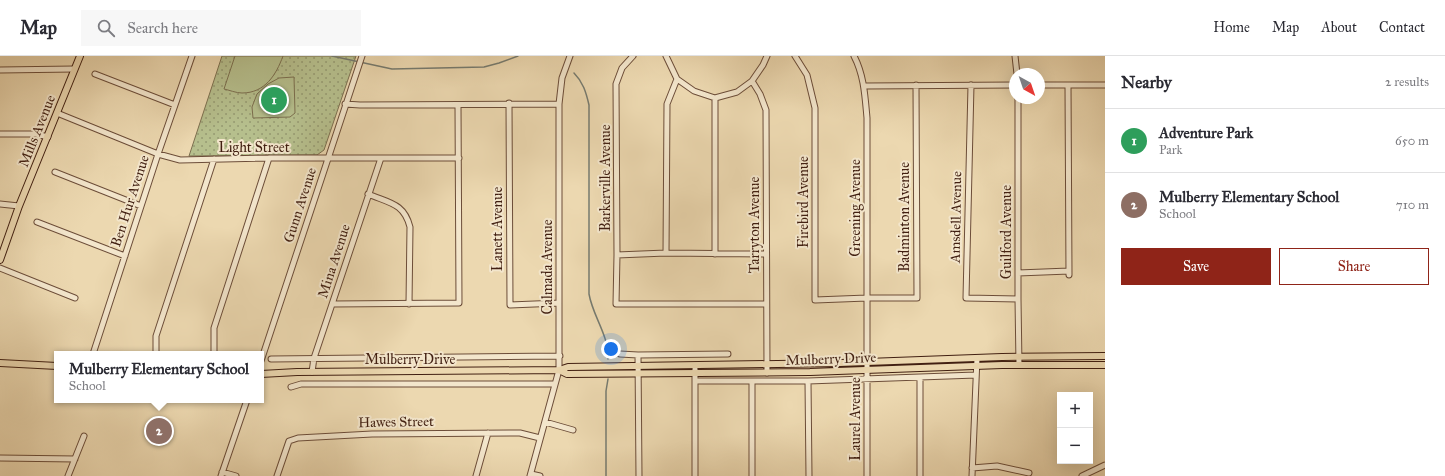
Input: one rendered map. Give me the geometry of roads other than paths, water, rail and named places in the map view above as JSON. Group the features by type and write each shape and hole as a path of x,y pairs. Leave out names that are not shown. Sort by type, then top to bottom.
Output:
{"main road":[{"name":"Mills Avenue","path":"0,260 19,206 80,56"},
{"name":"Mulberry Drive","path":"264,374 312,372 559,370 568,367 695,366 1105,356"},
{"path":"0,363 54,366"},
{"name":"Mulberry Drive","path":"559,370 567,374 695,374 1019,365 1105,365"}],"street":[{"name":"Ben Hur Avenue","path":"94,351 158,154 192,56"},
{"name":"Calmada Avenue","path":"531,475 559,370 559,104 562,78 570,56"},
{"name":"Barkerville Avenue","path":"633,56 622,68 616,84 616,304 766,304"},
{"path":"666,56 677,79 694,91 715,98 736,92 752,81 763,65 766,56"},
{"name":"Firebird Avenue","path":"795,56 806,76 815,108 815,300 867,298"},
{"name":"Greening Avenue","path":"854,56 858,63 864,86 867,118 867,362"},
{"path":"1015,56 1016,68"},
{"name":"Gunn Avenue","path":"264,352 361,57"},
{"path":"0,70 74,69"},
{"path":"94,74 175,105"},
{"path":"666,253 667,104 677,79"},
{"name":"Tarryton Avenue","path":"752,81 760,94 766,110 767,373"},
{"name":"Amsdell Avenue","path":"971,85 966,298 1018,299"},
{"path":"864,86 1009,85"},
{"path":"1045,85 1105,85"},
{"path":"1018,273 1069,273 1068,85"},
{"name":"Badminton Avenue","path":"867,298 917,298 916,86"},
{"path":"715,98 715,254"},
{"name":"Lanett Avenue","path":"509,103 510,305 559,303"},
{"path":"346,104 559,104"},
{"name":"Guilford Avenue","path":"1018,104 1019,365"},
{"path":"333,304 459,303 458,105"},
{"name":"Light Street","path":"57,113 158,154 180,160 269,158 459,158"},
{"path":"0,134 36,134 48,137"},
{"path":"214,351 214,328 269,158"},
{"name":"Mina Avenue","path":"312,372 314,358 381,158"},
{"path":"156,351 156,336 214,159"},
{"path":"55,172 141,206"},
{"path":"368,194 399,207 407,216 410,227 408,304"},
{"path":"0,204 19,206"},
{"path":"37,222 125,256"},
{"path":"617,255 666,253 766,254"},
{"path":"0,268 75,298"},
{"path":"620,354 728,354"},
{"path":"638,355 639,476"},
{"name":"Mulberry Drive","path":"271,359 560,356"},
{"path":"972,476 977,358"},
{"name":"Laurel Avenue","path":"866,476 867,362"},
{"path":"695,366 695,476"},
{"path":"695,381 808,381 976,375"},
{"path":"920,377 920,476"},
{"path":"752,381 752,476"},
{"path":"808,381 809,476"},
{"path":"290,387 301,384 555,384"},
{"path":"236,476 222,474 246,403"},
{"path":"545,422 573,430"},
{"path":"476,476 488,433"},
{"name":"Hawes Street","path":"276,476 289,442 298,438 372,434 520,433 540,438"},
{"path":"68,476 84,436"},
{"path":"0,458 75,459"},
{"path":"1082,476 1105,465"},
{"path":"972,468 997,466 1029,473"},
{"path":"531,475 540,476"}],"waterway":[{"path":"332,56 392,69 484,67 518,56"},
{"path":"574,73 584,88 589,105 589,294 606,342 608,359"},
{"path":"606,476 606,391 608,379"}],"place":[{"name":"Adventure Park","path":"274,100"},
{"name":"Mulberry Elementary School","path":"159,431"}]}
